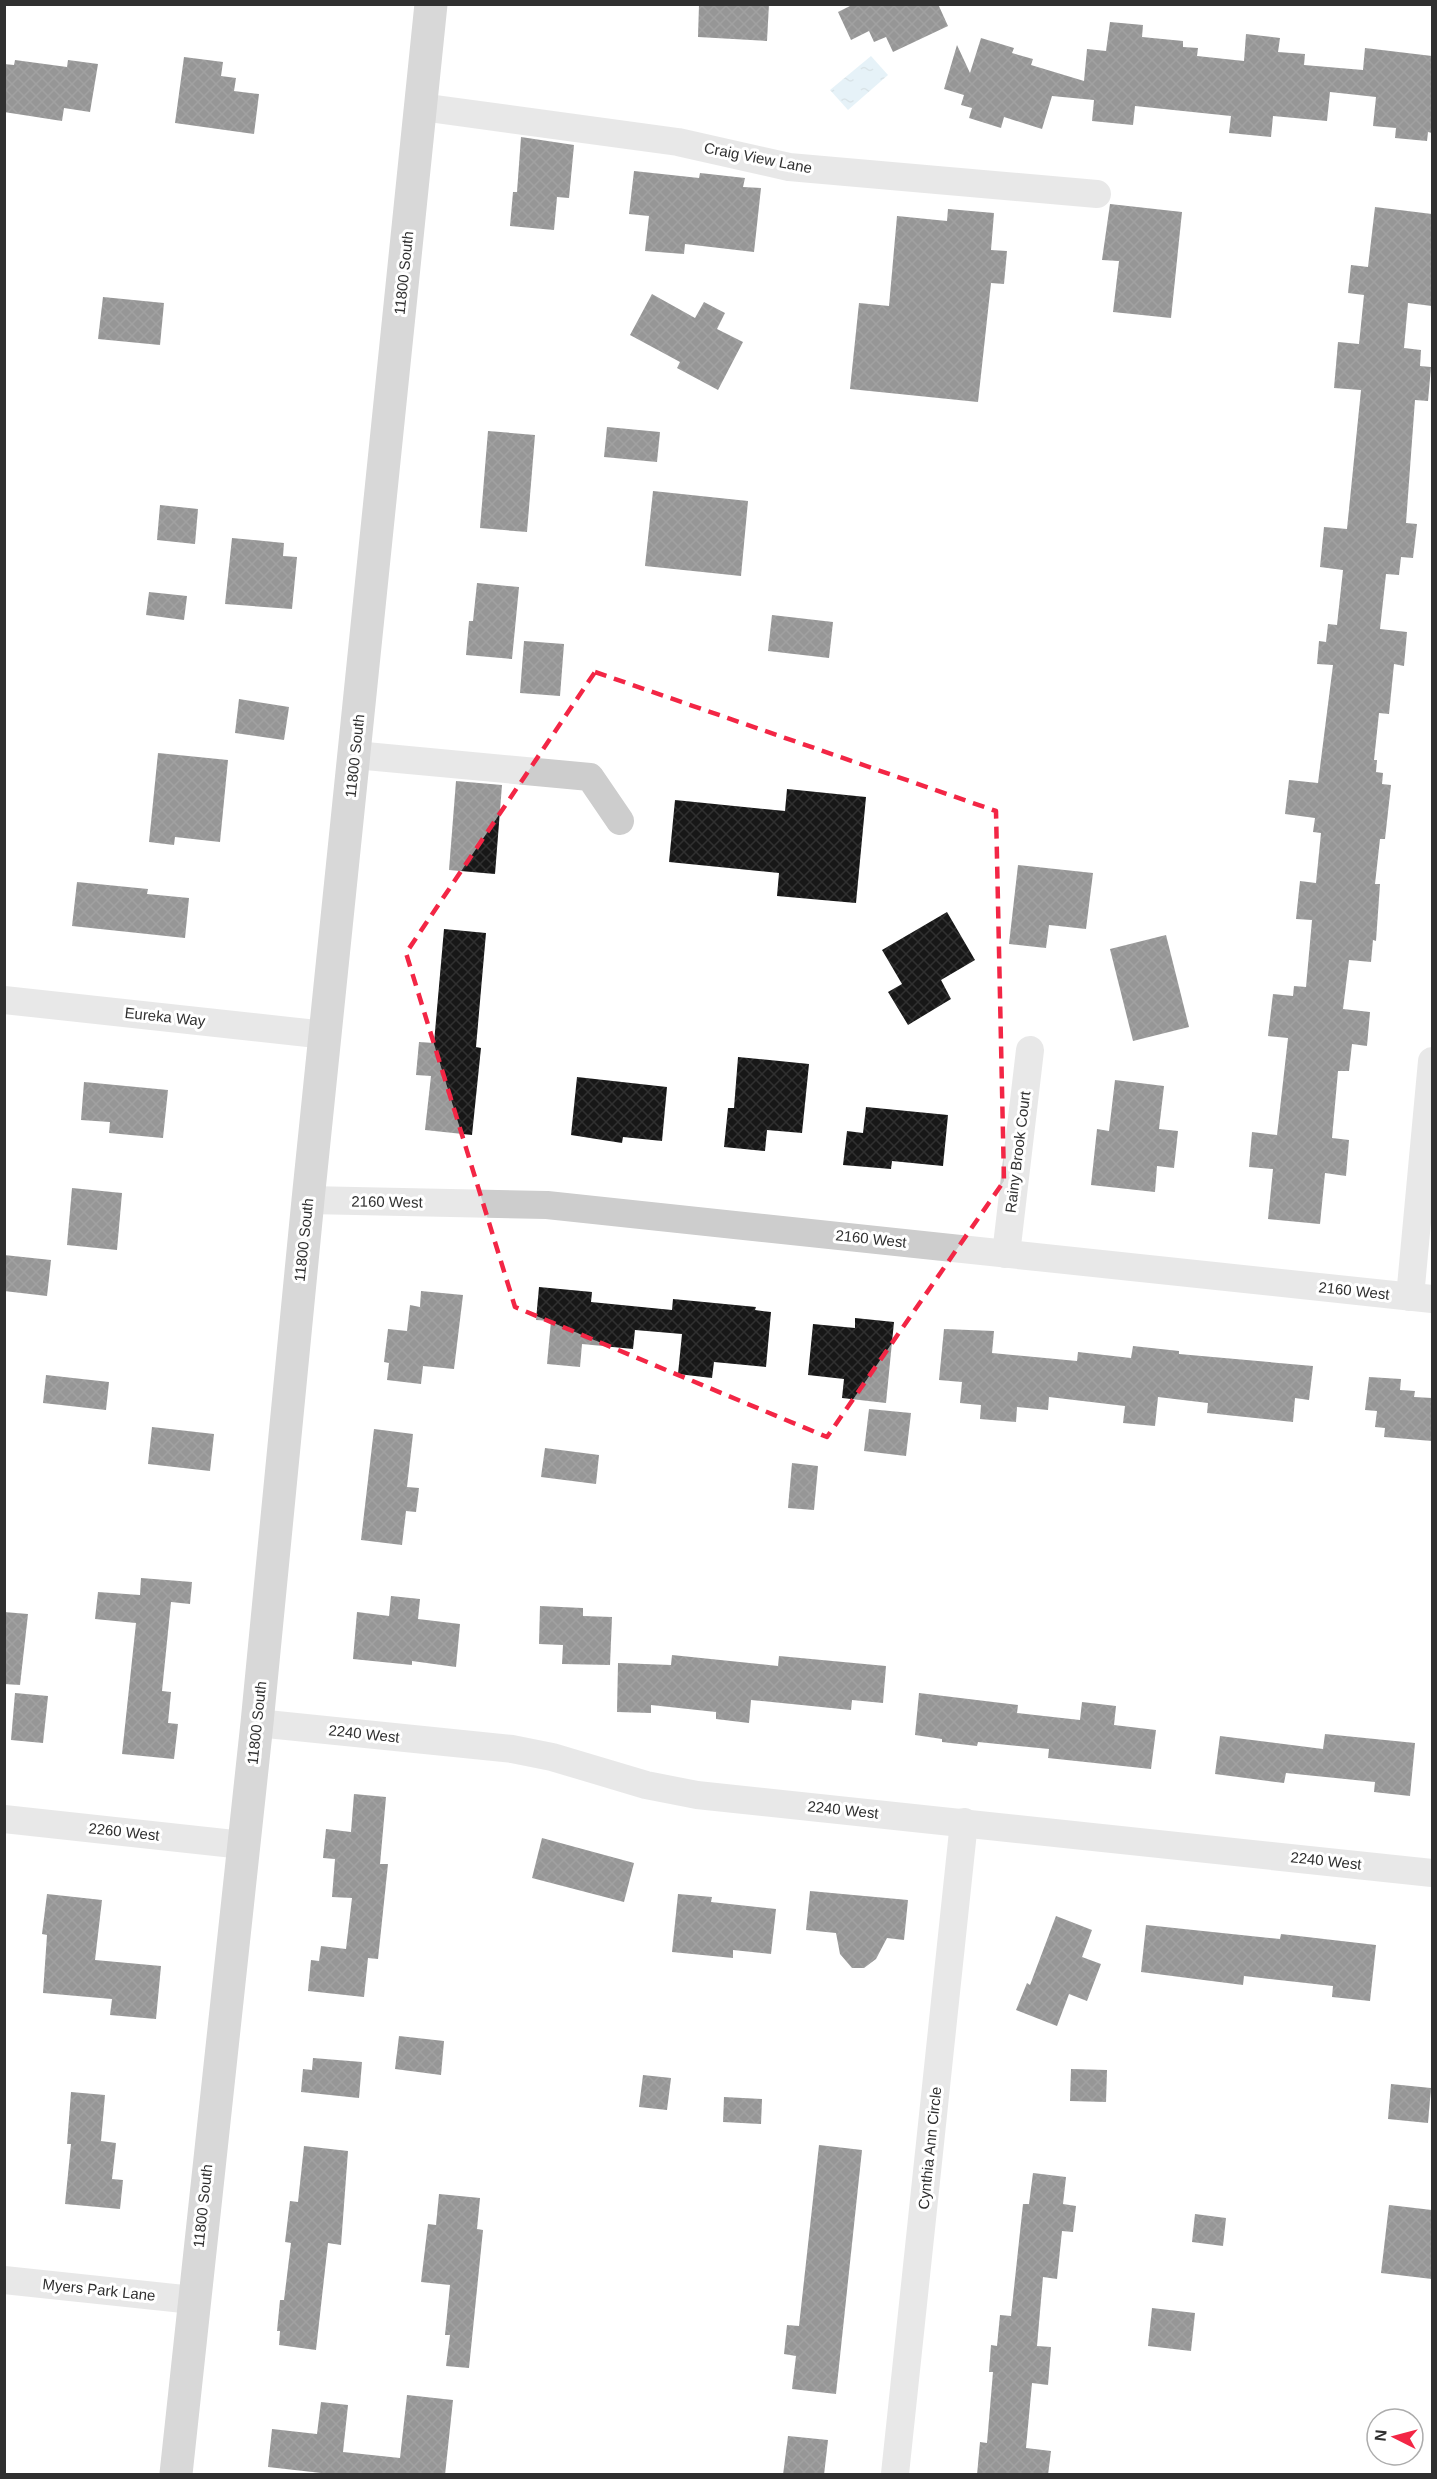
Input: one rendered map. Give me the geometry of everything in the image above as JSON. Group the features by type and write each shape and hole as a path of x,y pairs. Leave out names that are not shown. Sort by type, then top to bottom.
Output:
{"main road":[{"name":"11800 South","path":"176,2475 193,2300 258,1723 308,1200 431,4"}],"street":[{"name":"Craig View Lane","path":"421,107 678,142 789,167 1097,194"},
{"path":"355,755 590,777 620,821"},
{"name":"Eureka Way","path":"4,1000 326,1035"},
{"name":"Rainy Brook Court","path":"1006,1254 1030,1050"},
{"path":"1421,1298 1432,1061"},
{"name":"2160 West","path":"308,1200 547,1206 1421,1298"},
{"name":"2240 West","path":"258,1723 512,1749 552,1757 646,1785 697,1795 1432,1873"},
{"name":"2260 West","path":"4,1819 243,1845"},
{"name":"Cynthia Ann Circle","path":"895,2475 964,1822"},
{"name":"Myers Park Lane","path":"4,2280 193,2300"}],"highlighted area":[{"path":"595,672 996,811 1004,1181 827,1437 515,1307 406,953"}],"water":[{"path":"871,56 888,75 848,110 830,90"}],"building":[{"path":"699,4 769,4 767,41 698,37"},
{"path":"854,4 938,4 948,26 893,52 886,37 874,42 869,31 851,40 838,12"},
{"path":"1110,22 1143,25 1142,37 1183,41 1183,47 1198,48 1197,56 1244,61 1246,34 1280,38 1278,52 1305,54 1304,65 1363,70 1365,48 1432,56 1432,133 1428,132 1427,141 1395,138 1396,128 1373,126 1376,97 1330,92 1327,121 1273,116 1271,137 1229,133 1231,116 1135,106 1133,125 1092,121 1094,100 1052,96 1042,129 1004,117 1001,128 969,118 972,108 961,105 964,95 944,89 957,45 970,73 981,38 1014,48 1012,53 1033,59 1031,65 1084,81 1087,49 1106,51"},
{"path":"184,57 223,62 221,76 236,78 234,91 259,94 254,134 175,123"},
{"path":"15,60 67,67 68,60 98,64 90,112 64,108 62,121 4,112 4,64 14,65"},
{"path":"521,137 574,145 569,198 557,197 554,230 510,226 513,192 517,192"},
{"path":"634,171 699,178 700,173 745,178 743,187 761,188 754,252 685,244 684,254 645,251 649,216 629,214"},
{"path":"1110,204 1182,212 1171,318 1113,312 1119,261 1102,260"},
{"path":"1375,207 1432,214 1432,306 1408,303 1404,348 1421,350 1420,366 1431,367 1428,401 1415,400 1406,523 1417,524 1413,558 1401,557 1399,575 1386,574 1380,629 1407,632 1404,666 1394,664 1389,714 1379,713 1374,760 1377,760 1376,772 1383,773 1382,784 1391,785 1385,839 1380,839 1375,884 1380,884 1376,941 1373,940 1371,962 1349,960 1343,1009 1370,1012 1367,1046 1352,1044 1349,1071 1338,1071 1332,1138 1349,1140 1346,1176 1325,1173 1320,1224 1268,1219 1273,1169 1249,1167 1252,1132 1277,1135 1288,1038 1268,1036 1273,994 1293,996 1294,986 1306,987 1312,920 1296,919 1300,881 1316,883 1321,833 1313,832 1315,818 1285,814 1289,780 1318,783 1333,665 1317,664 1319,641 1326,642 1328,624 1337,625 1343,570 1320,567 1324,527 1347,529 1361,390 1334,388 1338,342 1359,344 1364,295 1348,293 1351,265 1368,267"},
{"path":"948,209 994,213 991,250 1007,251 1004,284 991,283 978,402 850,389 859,303 889,306 897,216 947,221"},
{"path":"652,294 695,318 704,302 725,313 717,329 743,342 718,390 677,368 680,362 630,335"},
{"path":"103,297 164,303 160,345 98,339"},
{"path":"607,427 660,432 657,462 604,457"},
{"path":"488,431 535,435 527,532 480,528"},
{"path":"653,491 748,501 741,576 645,566"},
{"path":"160,505 198,509 195,544 157,540"},
{"path":"232,538 284,543 283,556 297,557 292,609 225,604"},
{"path":"477,583 519,587 512,659 466,655 469,621 473,621"},
{"path":"149,592 187,596 184,620 146,615"},
{"path":"772,615 833,622 829,658 768,651"},
{"path":"524,641 564,644 560,696 520,693"},
{"path":"239,699 289,707 284,740 235,733"},
{"path":"158,753 228,760 220,842 175,837 174,845 149,842"},
{"path":"456,781 502,785 495,874 449,870"},
{"path":"787,789 866,797 856,903 777,896 779,873 669,862 675,800 785,811"},
{"path":"1018,865 1093,873 1086,929 1049,925 1046,948 1009,944"},
{"path":"77,882 148,889 147,894 189,898 185,938 72,926"},
{"path":"947,912 975,960 941,980 951,999 908,1025 888,992 902,984 882,950"},
{"path":"444,929 486,933 476,1047 481,1048 472,1135 425,1130 431,1076 416,1075 419,1042 434,1043"},
{"path":"1166,935 1189,1027 1133,1041 1110,949"},
{"path":"738,1057 809,1064 802,1133 767,1130 765,1151 724,1147 728,1108 734,1108"},
{"path":"577,1077 667,1087 662,1141 623,1137 622,1143 571,1135"},
{"path":"1115,1080 1164,1086 1159,1129 1178,1131 1174,1168 1157,1166 1155,1192 1091,1185 1097,1129 1109,1131"},
{"path":"84,1082 168,1090 163,1138 109,1133 110,1122 81,1120"},
{"path":"866,1107 948,1115 943,1166 892,1161 891,1169 843,1165 847,1131 863,1133"},
{"path":"72,1188 122,1193 117,1250 67,1245"},
{"path":"4,1255 51,1260 47,1296 4,1291"},
{"path":"539,1287 592,1292 591,1302 672,1310 673,1299 756,1307 755,1310 771,1312 766,1367 714,1362 712,1378 678,1374 682,1334 635,1330 633,1349 582,1344 580,1367 547,1364 551,1321 536,1320"},
{"path":"421,1291 463,1295 454,1369 423,1366 421,1384 387,1380 389,1363 384,1362 388,1329 407,1331 410,1305 420,1307"},
{"path":"855,1318 894,1322 886,1403 842,1398 844,1379 808,1375 813,1324 855,1328"},
{"path":"944,1329 994,1331 992,1353 1077,1361 1078,1352 1131,1358 1133,1346 1179,1351 1179,1354 1313,1366 1309,1400 1295,1398 1293,1422 1207,1413 1208,1403 1158,1397 1155,1426 1123,1423 1125,1406 1049,1397 1048,1410 1017,1407 1016,1422 980,1419 981,1405 960,1403 962,1382 939,1380"},
{"path":"46,1375 109,1382 106,1410 43,1403"},
{"path":"1369,1377 1401,1379 1400,1390 1415,1391 1414,1397 1432,1398 1432,1441 1384,1437 1385,1428 1375,1427 1377,1411 1365,1410"},
{"path":"869,1409 911,1413 906,1456 864,1451"},
{"path":"152,1427 214,1434 210,1471 148,1464"},
{"path":"374,1429 413,1434 407,1487 419,1488 416,1512 406,1511 402,1545 361,1540"},
{"path":"545,1448 599,1455 596,1484 541,1477"},
{"path":"792,1463 818,1466 814,1510 788,1508"},
{"path":"141,1578 192,1582 190,1604 171,1602 162,1691 171,1692 168,1723 178,1724 174,1759 122,1754 136,1623 95,1619 98,1592 140,1595"},
{"path":"391,1596 420,1599 418,1619 460,1624 456,1667 412,1661 412,1665 353,1659 357,1612 389,1616"},
{"path":"540,1606 583,1608 583,1616 612,1617 610,1665 562,1664 563,1645 539,1644"},
{"path":"4,1612 28,1614 20,1685 4,1684"},
{"path":"672,1655 778,1666 779,1656 886,1666 883,1703 852,1700 851,1710 751,1700 749,1723 716,1719 716,1712 651,1705 651,1713 617,1712 618,1663 671,1665"},
{"path":"15,1693 48,1696 43,1743 11,1740"},
{"path":"919,1693 1018,1705 1017,1713 1080,1720 1082,1702 1116,1706 1114,1725 1156,1730 1151,1769 1048,1758 1049,1749 978,1742 977,1746 942,1742 942,1739 915,1735"},
{"path":"1325,1734 1415,1743 1410,1796 1374,1792 1375,1782 1286,1773 1284,1783 1215,1774 1220,1736 1323,1749"},
{"path":"354,1794 386,1797 380,1864 388,1864 378,1959 368,1958 364,1997 308,1991 311,1960 319,1961 321,1946 346,1949 352,1898 332,1897 335,1859 323,1858 326,1829 351,1832"},
{"path":"542,1838 634,1863 624,1902 532,1878"},
{"path":"810,1891 908,1900 904,1940 887,1938 876,1959 864,1968 852,1968 840,1954 836,1933 806,1930"},
{"path":"47,1894 102,1900 95,1960 161,1966 156,2019 110,2015 112,1999 43,1993 47,1935 42,1934"},
{"path":"678,1894 712,1897 711,1902 776,1909 771,1954 733,1950 733,1958 672,1952"},
{"path":"1056,1916 1092,1930 1082,1957 1101,1964 1087,2001 1069,1994 1057,2026 1016,2010 1027,1983 1030,1985"},
{"path":"1146,1925 1280,1939 1281,1934 1376,1945 1370,2001 1332,1997 1333,1986 1244,1976 1243,1985 1141,1972"},
{"path":"399,2036 444,2041 441,2075 395,2069"},
{"path":"313,2058 362,2062 359,2098 301,2092 303,2069 312,2070"},
{"path":"1071,2069 1107,2070 1106,2102 1070,2101"},
{"path":"643,2075 671,2078 667,2110 639,2107"},
{"path":"1391,2084 1431,2088 1428,2123 1388,2119"},
{"path":"71,2092 105,2095 101,2141 116,2143 112,2179 123,2180 120,2209 65,2204 71,2144 67,2144"},
{"path":"724,2097 762,2099 761,2124 723,2122"},
{"path":"819,2145 862,2150 836,2394 792,2389 796,2356 784,2354 787,2325 799,2326"},
{"path":"304,2146 348,2151 341,2245 328,2243 316,2350 279,2345 280,2331 277,2331 280,2300 284,2300 291,2243 285,2242 290,2201 298,2202"},
{"path":"1033,2173 1066,2177 1063,2204 1076,2206 1073,2232 1062,2231 1057,2279 1043,2277 1037,2346 1051,2347 1048,2385 1032,2383 1026,2448 1051,2451 1048,2475 977,2475 980,2442 987,2443 993,2372 989,2372 991,2345 997,2346 1000,2315 1011,2316 1023,2204 1029,2204"},
{"path":"439,2194 480,2198 477,2229 483,2230 469,2368 446,2366 450,2335 445,2335 450,2285 421,2282 428,2224 436,2225"},
{"path":"1389,2205 1432,2210 1432,2279 1381,2273"},
{"path":"1195,2214 1226,2218 1223,2246 1192,2242"},
{"path":"1152,2308 1195,2313 1191,2351 1148,2346"},
{"path":"407,2395 453,2400 445,2475 339,2475 268,2467 272,2429 317,2434 321,2402 348,2405 343,2452 400,2458"},
{"path":"788,2436 828,2440 824,2475 783,2475"}]}
